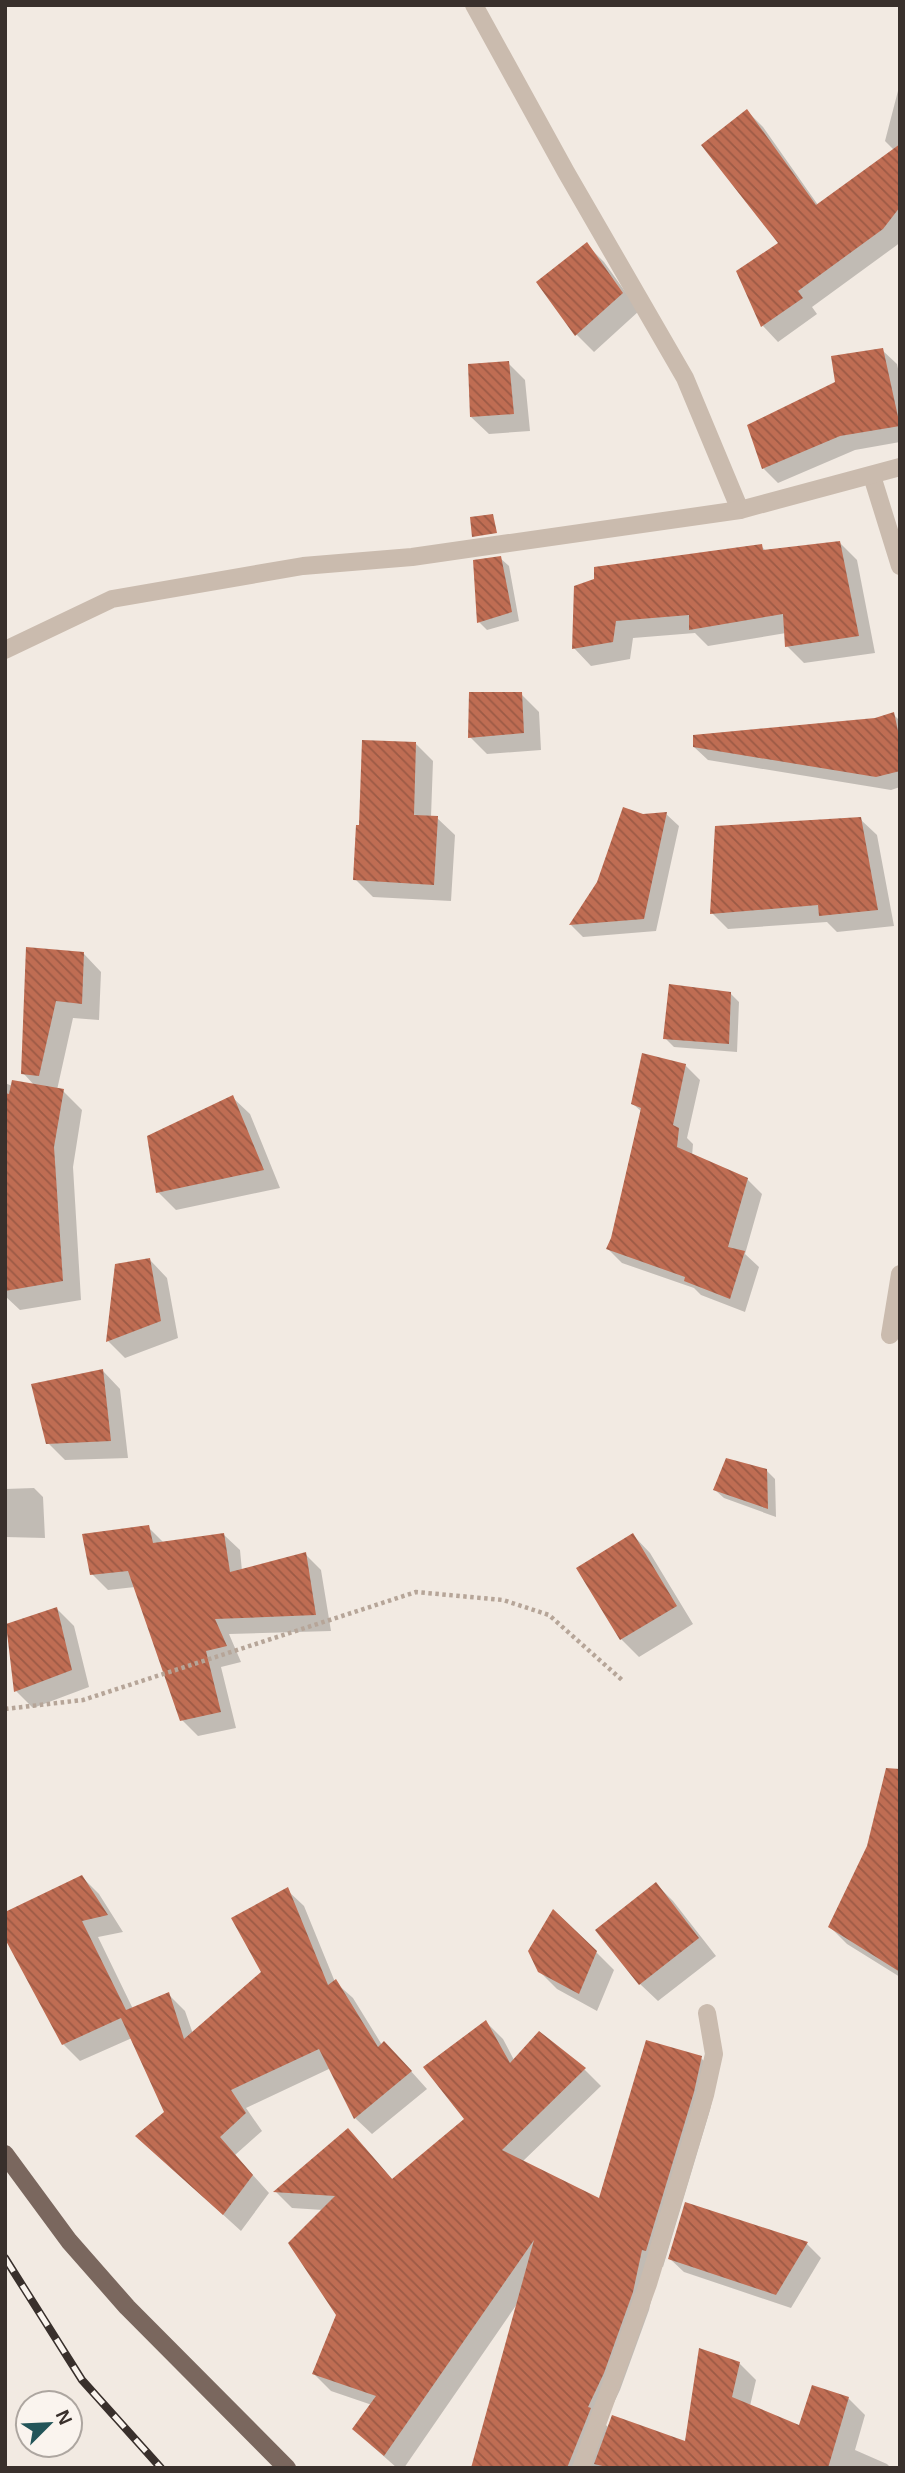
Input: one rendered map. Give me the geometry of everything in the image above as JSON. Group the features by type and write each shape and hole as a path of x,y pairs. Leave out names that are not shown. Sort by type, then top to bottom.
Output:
{"main road":[{"path":"5,2154 69,2241 127,2307 287,2468"}],"street":[{"path":"474,5 566,172 685,378 740,510"},
{"path":"5,650 113,599 303,566 412,557 740,510 900,467"},
{"path":"872,476 900,566"},
{"path":"890,1335 900,1274"},
{"path":"581,2468 648,2284 705,2095 714,2054 707,2013"}],"path":[{"path":"5,1709 83,1700 416,1592 503,1600 550,1615 622,1679"}],"building":[{"path":"747,109 816,205 900,144 900,207 883,229 798,291 803,298 761,327 736,271 778,243 701,145"},
{"path":"587,242 623,293 575,336 536,282"},
{"path":"883,348 900,426 840,436 762,469 747,425 835,382 831,356"},
{"path":"509,361 514,414 470,417 468,364"},
{"path":"493,514 497,533 472,537 470,517"},
{"path":"840,541 859,636 785,647 783,614 689,630 689,615 616,621 613,642 572,649 574,586 594,579 594,567 762,544 763,550"},
{"path":"501,556 512,612 477,623 473,560"},
{"path":"469,692 522,692 524,733 468,738"},
{"path":"894,712 900,741 900,771 876,777 693,747 693,735 875,718"},
{"path":"362,740 416,742 414,815 438,816 434,885 353,880 356,825 359,825"},
{"path":"623,807 643,814 667,812 644,919 569,925 597,882"},
{"path":"861,817 878,910 819,916 818,905 710,914 715,826"},
{"path":"26,947 84,952 82,1004 56,1001 39,1076 21,1074"},
{"path":"669,984 731,992 729,1044 663,1039"},
{"path":"642,1053 686,1064 673,1125 679,1128 677,1147 748,1178 728,1247 745,1251 730,1299 684,1281 685,1277 606,1249 611,1238 641,1108 631,1104"},
{"path":"12,1080 64,1089 54,1147 63,1281 5,1291 5,1093 9,1094"},
{"path":"233,1095 264,1170 156,1193 147,1136"},
{"path":"150,1258 161,1321 106,1342 115,1264"},
{"path":"103,1369 111,1441 46,1444 31,1384"},
{"path":"726,1458 767,1469 768,1509 713,1490"},
{"path":"149,1525 153,1543 224,1533 230,1572 306,1552 316,1615 215,1619 227,1646 206,1651 221,1712 180,1721 128,1571 90,1575 82,1534"},
{"path":"633,1533 677,1606 620,1640 576,1568"},
{"path":"57,1607 72,1670 14,1692 6,1624"},
{"path":"886,1768 900,1769 900,1972 828,1927 867,1846"},
{"path":"82,1875 108,1915 82,1921 126,2010 169,1992 184,2039 261,1972 231,1918 288,1887 328,1985 336,1979 378,2047 384,2041 412,2071 354,2119 319,2049 231,2090 246,2113 220,2137 253,2175 223,2215 135,2136 164,2112 121,2018 62,2045 5,1939 5,1912"},
{"path":"656,1882 699,1938 639,1985 595,1930"},
{"path":"553,1909 597,1951 579,1994 538,1972 528,1951"},
{"path":"486,2020 510,2063 539,2031 586,2068 502,2150 599,2198 646,2040 702,2056 694,2092 646,2251 642,2250 633,2292 567,2468 471,2468 534,2240 384,2456 352,2429 376,2396 312,2374 336,2315 288,2243 335,2196 273,2192 348,2128 392,2179 464,2119 423,2067"},
{"path":"685,2202 808,2242 776,2295 668,2259"},
{"path":"699,2348 740,2362 732,2397 799,2425 812,2385 849,2397 828,2468 611,2468 594,2464 612,2415 685,2441"}],"railway":[{"path":"5,2258 82,2380 161,2468"}]}
